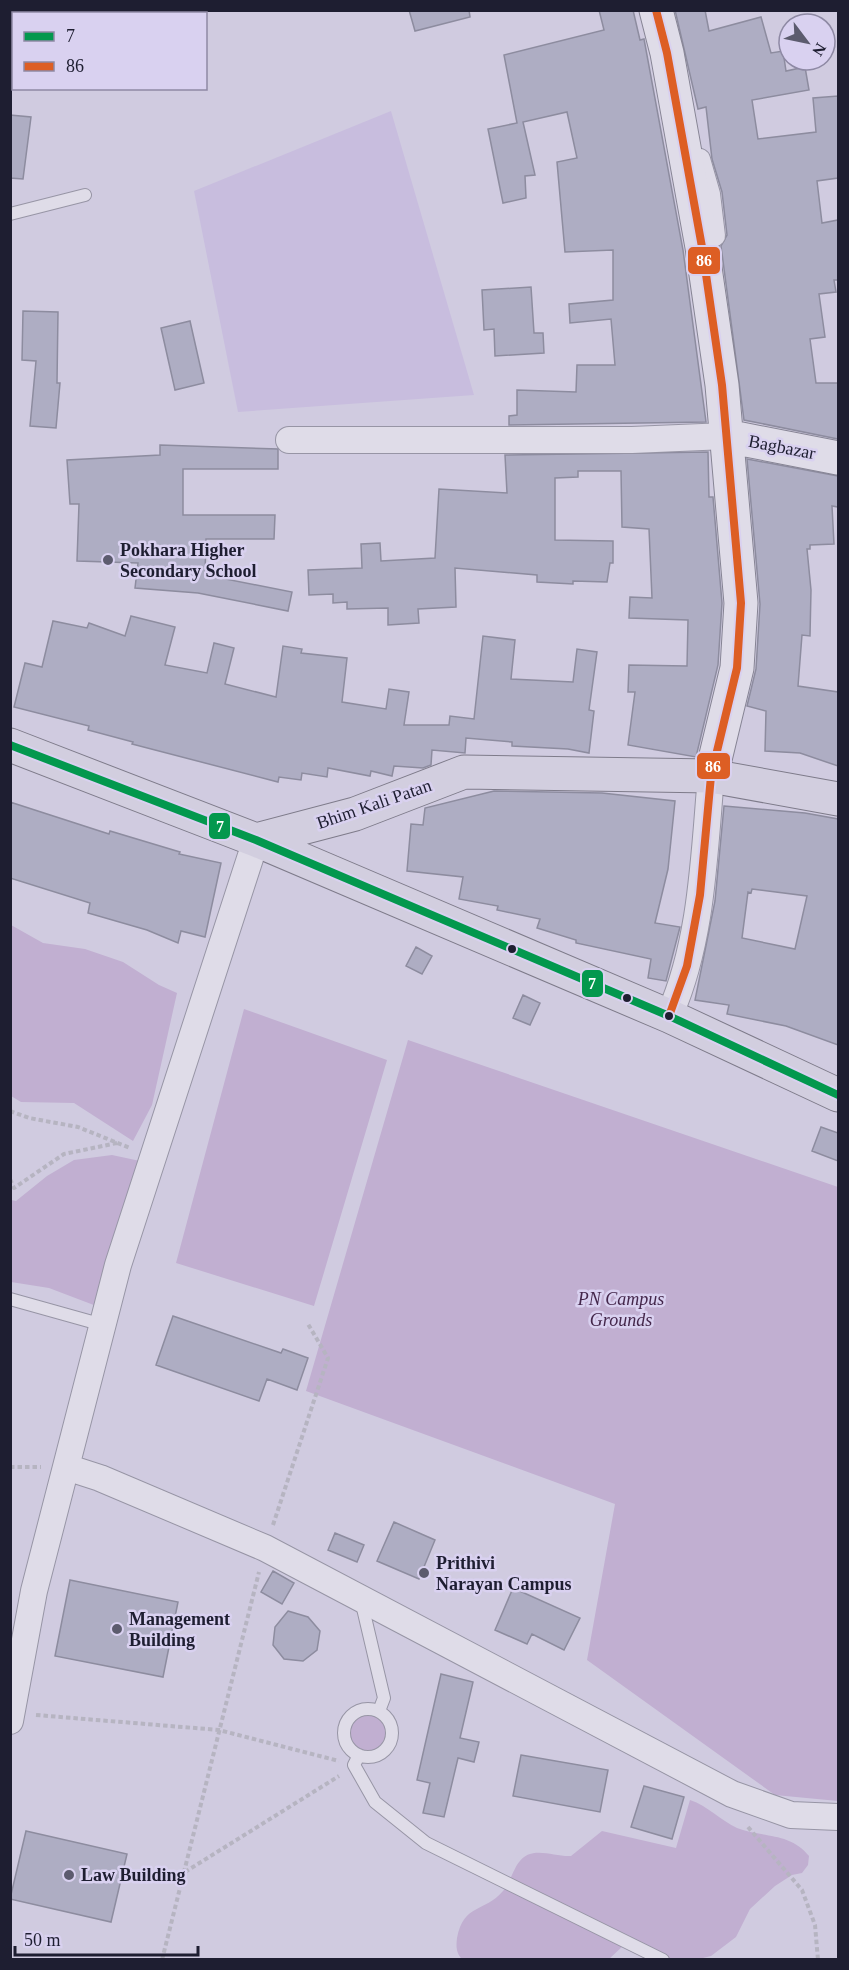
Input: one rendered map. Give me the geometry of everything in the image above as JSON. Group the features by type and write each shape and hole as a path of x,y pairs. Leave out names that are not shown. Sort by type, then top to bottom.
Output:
{"main road":[{"name":"Bagbazar","path":"656,10 667,52 702,247 722,385 733,438 838,458"},
{"path":"720,777 737,668 741,603 733,438"},
{"path":"10,745 256,840 672,1011 838,1095"},
{"name":"Bhim Kali Patan","path":"256,840 355,814 464,772 720,777 838,799"}],"street":[{"path":"288,440 733,438 710,194 689,120 668,10"},
{"path":"720,777 687,966 672,1011 838,1078"},
{"path":"11,1717 34,1591 118,1265 256,840"},
{"path":"66,1467 100,1478 265,1548 732,1794 791,1815 838,1817"}],"lane":[{"path":"10,214 85,195"},
{"path":"10,1299 103,1324"},
{"path":"361,1599 384,1698 379,1711"},
{"path":"357,1760 382,1753 389,1745 392,1736 391,1726 387,1717 379,1711 361,1710 348,1721 345,1737 375,1802 426,1843 663,1959"}],"path":[{"path":"10,1111 29,1118 78,1127 118,1142 64,1154 14,1188 10,1179"},
{"path":"162,1959 265,1548 328,1358 308,1324"},
{"path":"11,1717 219,1730 357,1760"},
{"path":"185,1872 312,1795 357,1760"},
{"path":"732,1794 730,1802 734,1811 802,1890 815,1925 818,1959"}],"shaded area":[{"path":"391,111 474,395 238,412 194,191"}],"green space":[{"path":"11,925 43,943 85,949 123,962 159,985 177,993 152,1105 133,1141 74,1103 21,1102 11,1096"},
{"path":"244,1009 387,1060 314,1306 176,1263"},
{"name":"PN Campus Grounds","path":"408,1040 838,1187 838,1801 775,1795 587,1660 615,1504 306,1391"},
{"path":"112,1155 140,1161 99,1307 49,1288 11,1282 11,1200 16,1201 47,1176 74,1160"},
{"path":"368,1715 380,1721 386,1733 380,1745 368,1751 356,1745 350,1733 356,1721"},
{"path":"690,1800 737,1828 785,1839 802,1848 809,1856 808,1865 802,1873 792,1875 775,1886 750,1909 736,1937 711,1956 699,1959 671,1959 654,1950 625,1944 608,1960 462,1959 460,1957 457,1938 464,1919 503,1891 520,1860 530,1854 540,1853 571,1856 602,1831 676,1848"}],"building":[{"path":"409,10 469,10 470,17 415,31"},
{"path":"599,10 633,10 640,40 644,39 683,250 706,422 509,425 509,416 517,415 517,390 576,392 577,365 615,365 611,319 570,323 569,304 613,300 613,250 565,252 557,162 577,158 567,112 523,122 535,175 525,176 526,198 503,203 488,129 517,123 504,55 604,30"},
{"path":"675,10 705,10 709,31 761,17 771,53 777,52 777,72 806,72 809,90 752,100 758,139 816,132 813,98 838,96 838,178 817,181 822,223 838,220 838,280 834,280 836,292 819,294 825,337 810,339 816,383 838,383 838,439 744,420 721,246 727,235 722,192 712,159 706,107 698,109"},
{"path":"10,115 31,117 23,179 10,178"},
{"path":"531,287 534,333 543,333 544,353 495,356 494,329 484,330 482,290"},
{"path":"23,311 58,312 57,383 60,383 56,428 30,426 36,361 22,360"},
{"path":"190,321 204,383 175,390 161,328"},
{"path":"160,445 278,449 278,469 183,469 183,515 275,515 274,539 206,539 205,575 292,592 288,611 198,593 135,588 138,563 77,561 79,504 70,504 67,460 160,455"},
{"path":"708,452 709,497 713,497 722,603 718,665 696,757 628,745 635,692 628,692 629,665 687,666 688,620 629,618 630,597 652,598 649,529 622,527 621,471 578,471 578,477 555,478 555,540 613,541 613,563 610,563 607,582 573,581 573,584 537,582 537,575 455,568 456,607 418,609 419,623 388,625 388,608 347,609 347,602 333,603 333,594 309,595 308,570 362,568 361,544 380,543 381,561 435,558 439,489 507,493 505,455"},
{"path":"747,459 838,476 838,507 832,506 834,544 810,545 810,549 807,549 811,590 810,636 802,635 798,686 838,692 838,766 800,753 765,751 766,711 747,706 756,669 760,604"},
{"path":"131,616 175,627 165,665 207,673 214,643 234,648 225,684 276,697 283,646 302,649 301,653 347,658 342,702 386,709 389,689 409,692 404,725 449,725 450,716 474,719 483,636 515,640 511,679 573,682 577,649 597,652 589,710 594,711 589,753 568,749 512,746 512,742 466,738 465,753 432,750 431,765 423,768 394,766 392,776 371,771 370,776 328,768 327,777 302,773 301,780 279,777 278,782 132,744 133,742 88,730 89,726 14,707 25,663 42,667 53,621 87,628 89,623 125,636"},
{"path":"494,791 602,793 675,801 668,869 655,923 680,927 666,981 648,978 651,959 576,943 576,940 537,928 540,919 497,910 498,906 459,899 463,877 407,871 411,824 423,825 425,808"},
{"path":"10,802 109,834 110,831 180,852 179,854 221,863 205,937 181,931 178,943 147,930 88,913 90,903 10,878"},
{"path":"724,806 805,813 838,819 838,1045 786,1026 727,1014 729,1005 695,1000 715,901","holes":["752,889 807,896 795,949 742,938 748,892 751,893"]},
{"path":"416,947 432,956 422,974 406,966"},
{"path":"523,995 540,1003 530,1025 513,1018"},
{"path":"821,1127 838,1133 838,1161 812,1151"},
{"path":"173,1316 281,1353 283,1349 308,1358 297,1390 267,1379 259,1401 156,1365"},
{"path":"394,1522 435,1540 419,1579 377,1561"},
{"path":"335,1533 364,1545 357,1562 328,1550"},
{"path":"273,1571 294,1583 282,1604 261,1592"},
{"name":"Management Building","path":"70,1580 178,1602 163,1677 55,1656"},
{"path":"513,1588 580,1618 564,1650 532,1634 527,1644 495,1630"},
{"path":"288,1611 308,1617 320,1631 317,1650 303,1661 284,1659 273,1645 275,1627"},
{"path":"441,1674 473,1682 460,1738 479,1742 474,1762 458,1758 444,1817 423,1813 430,1783 417,1780"},
{"path":"521,1755 608,1770 600,1812 513,1796"},
{"path":"644,1786 684,1797 672,1839 631,1827"},
{"name":"Law Building","path":"26,1831 127,1854 111,1922 10,1899"}],"transit line":[{"name":"86","path":"656,10 667,53 702,247 722,385 741,603 737,668 711,776 700,895 687,966 669,1016"},
{"name":"7","path":"10,745 256,840 669,1016 838,1095"}],"place":[{"name":"Pokhara Higher Secondary School","path":"108,560"},
{"name":"Prithivi Narayan Campus","path":"424,1573"},
{"name":"Management Building","path":"117,1629"},
{"name":"Law Building","path":"69,1875"}]}
